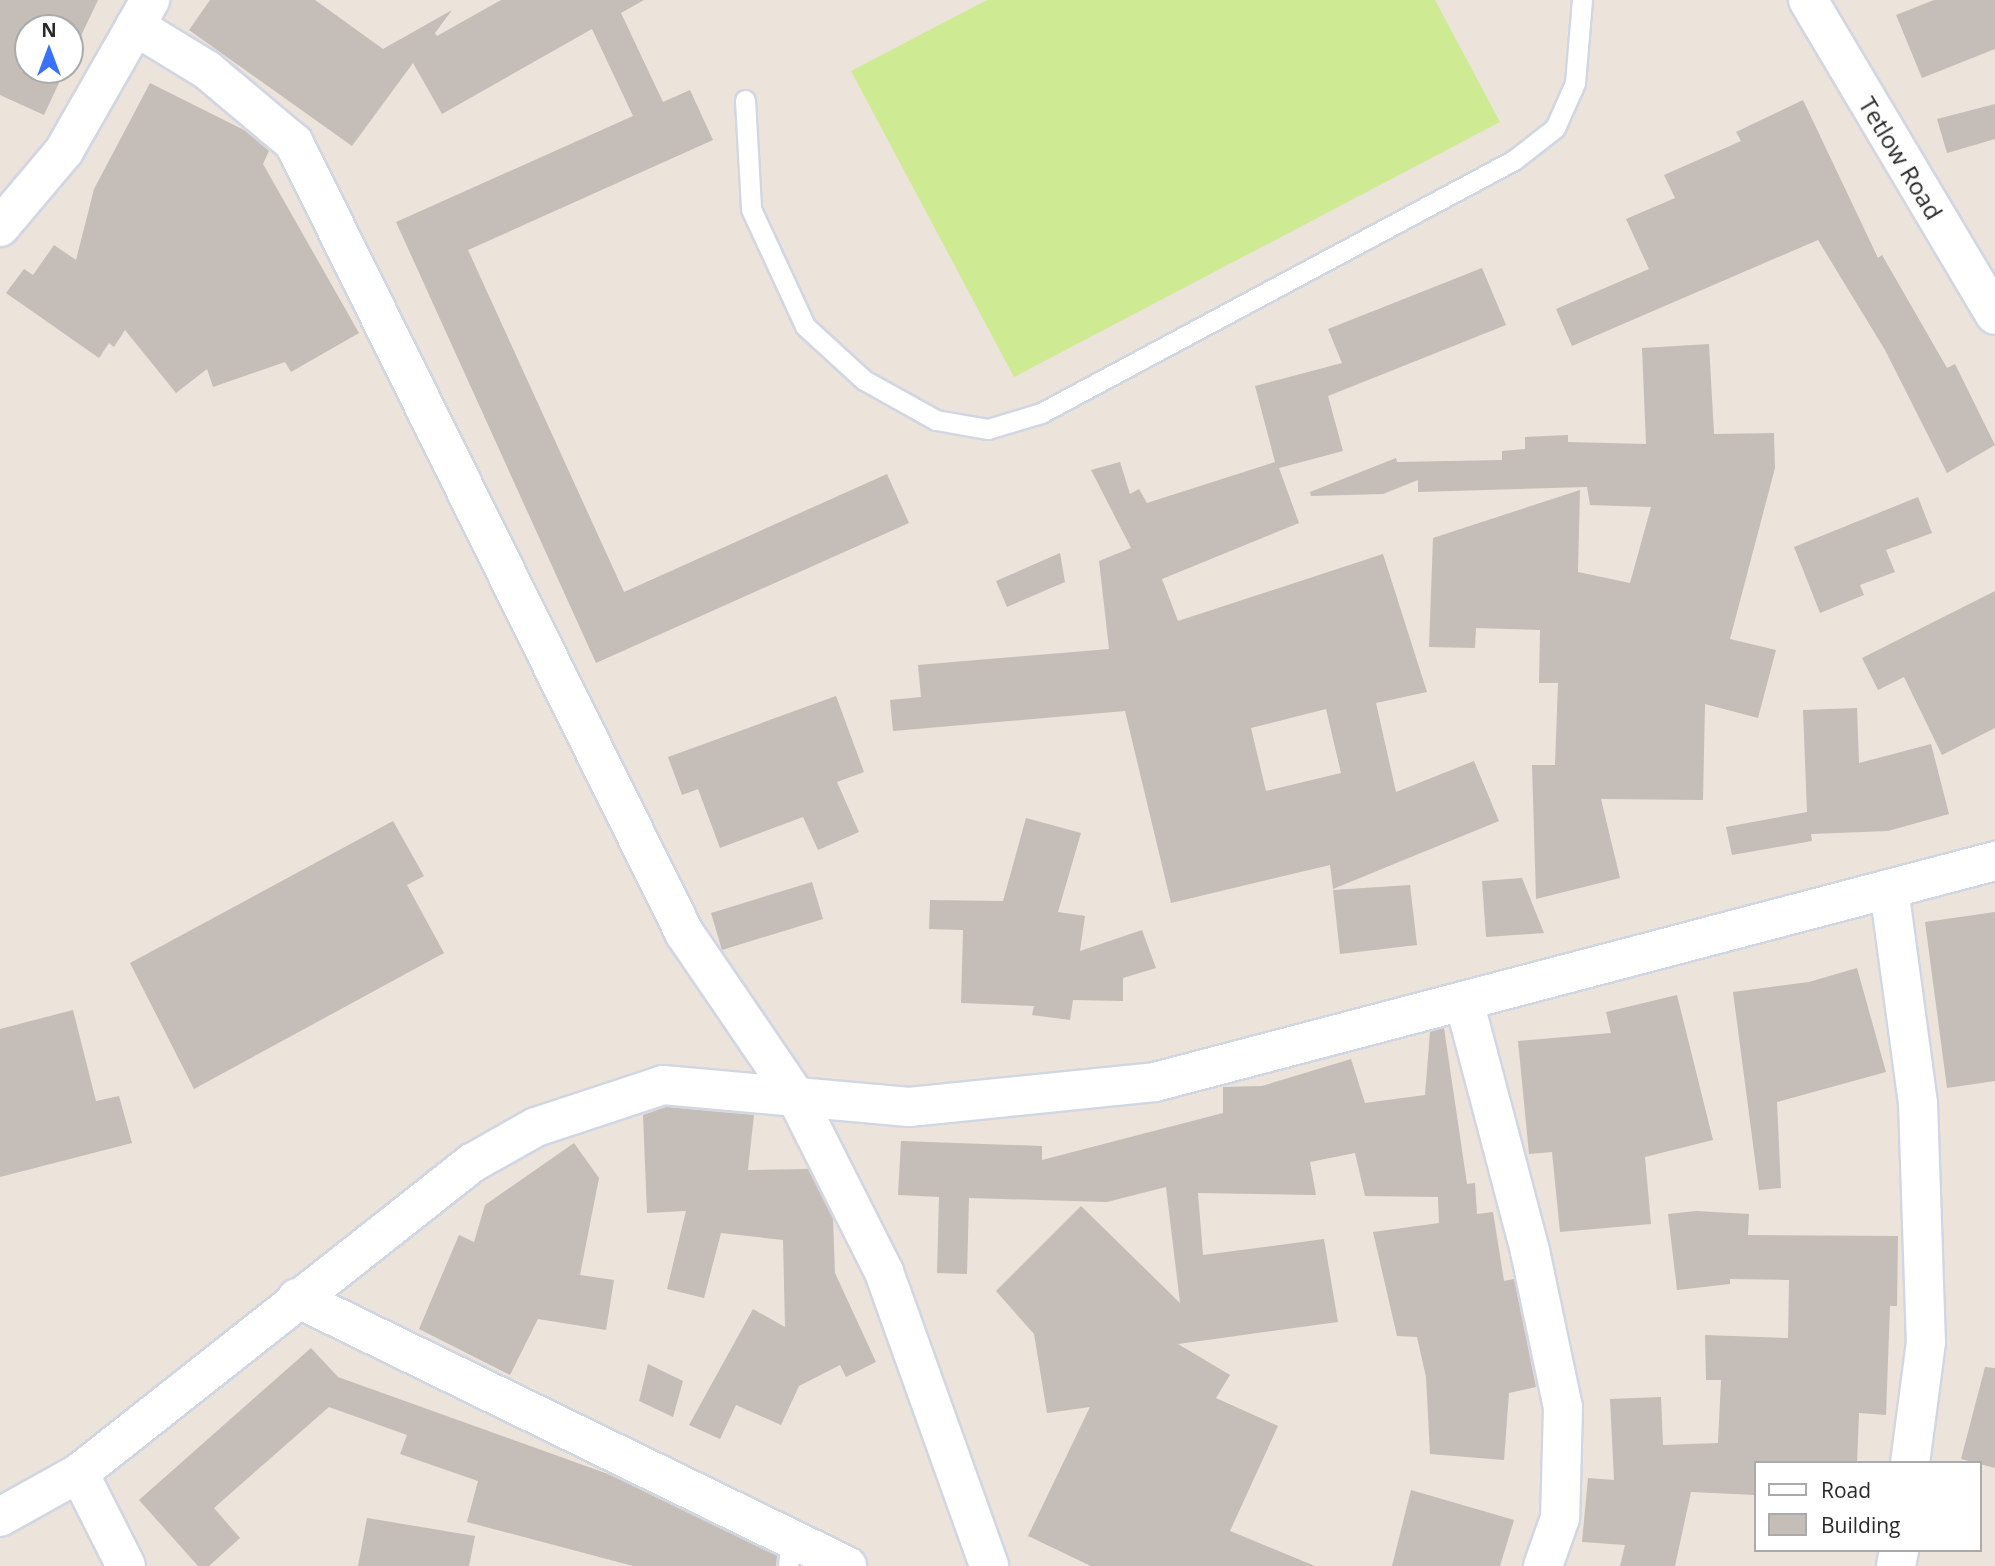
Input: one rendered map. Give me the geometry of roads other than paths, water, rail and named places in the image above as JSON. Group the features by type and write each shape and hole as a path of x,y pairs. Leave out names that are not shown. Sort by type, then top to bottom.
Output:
{"street":[{"name":"Tetlow Road","path":"1808,0 1995,315"},
{"path":"5,208 64,151 142,13 294,143 685,934 796,1097 884,1272 989,1566"},
{"path":"0,1517 79,1473 297,1298 472,1163 536,1127 663,1085 908,1107 1155,1082 1995,861"},
{"path":"1889,888 1919,1103 1926,1342 1910,1461"},
{"path":"1464,1001 1530,1251 1563,1406 1560,1518 1543,1566"},
{"path":"297,1298 790,1552 847,1566"},
{"path":"79,1473 126,1566"}],"lane":[{"path":"745,100 751,209 805,326 864,380 936,420 988,429 1041,413 1514,160 1555,128 1576,83 1582,0"}]}
